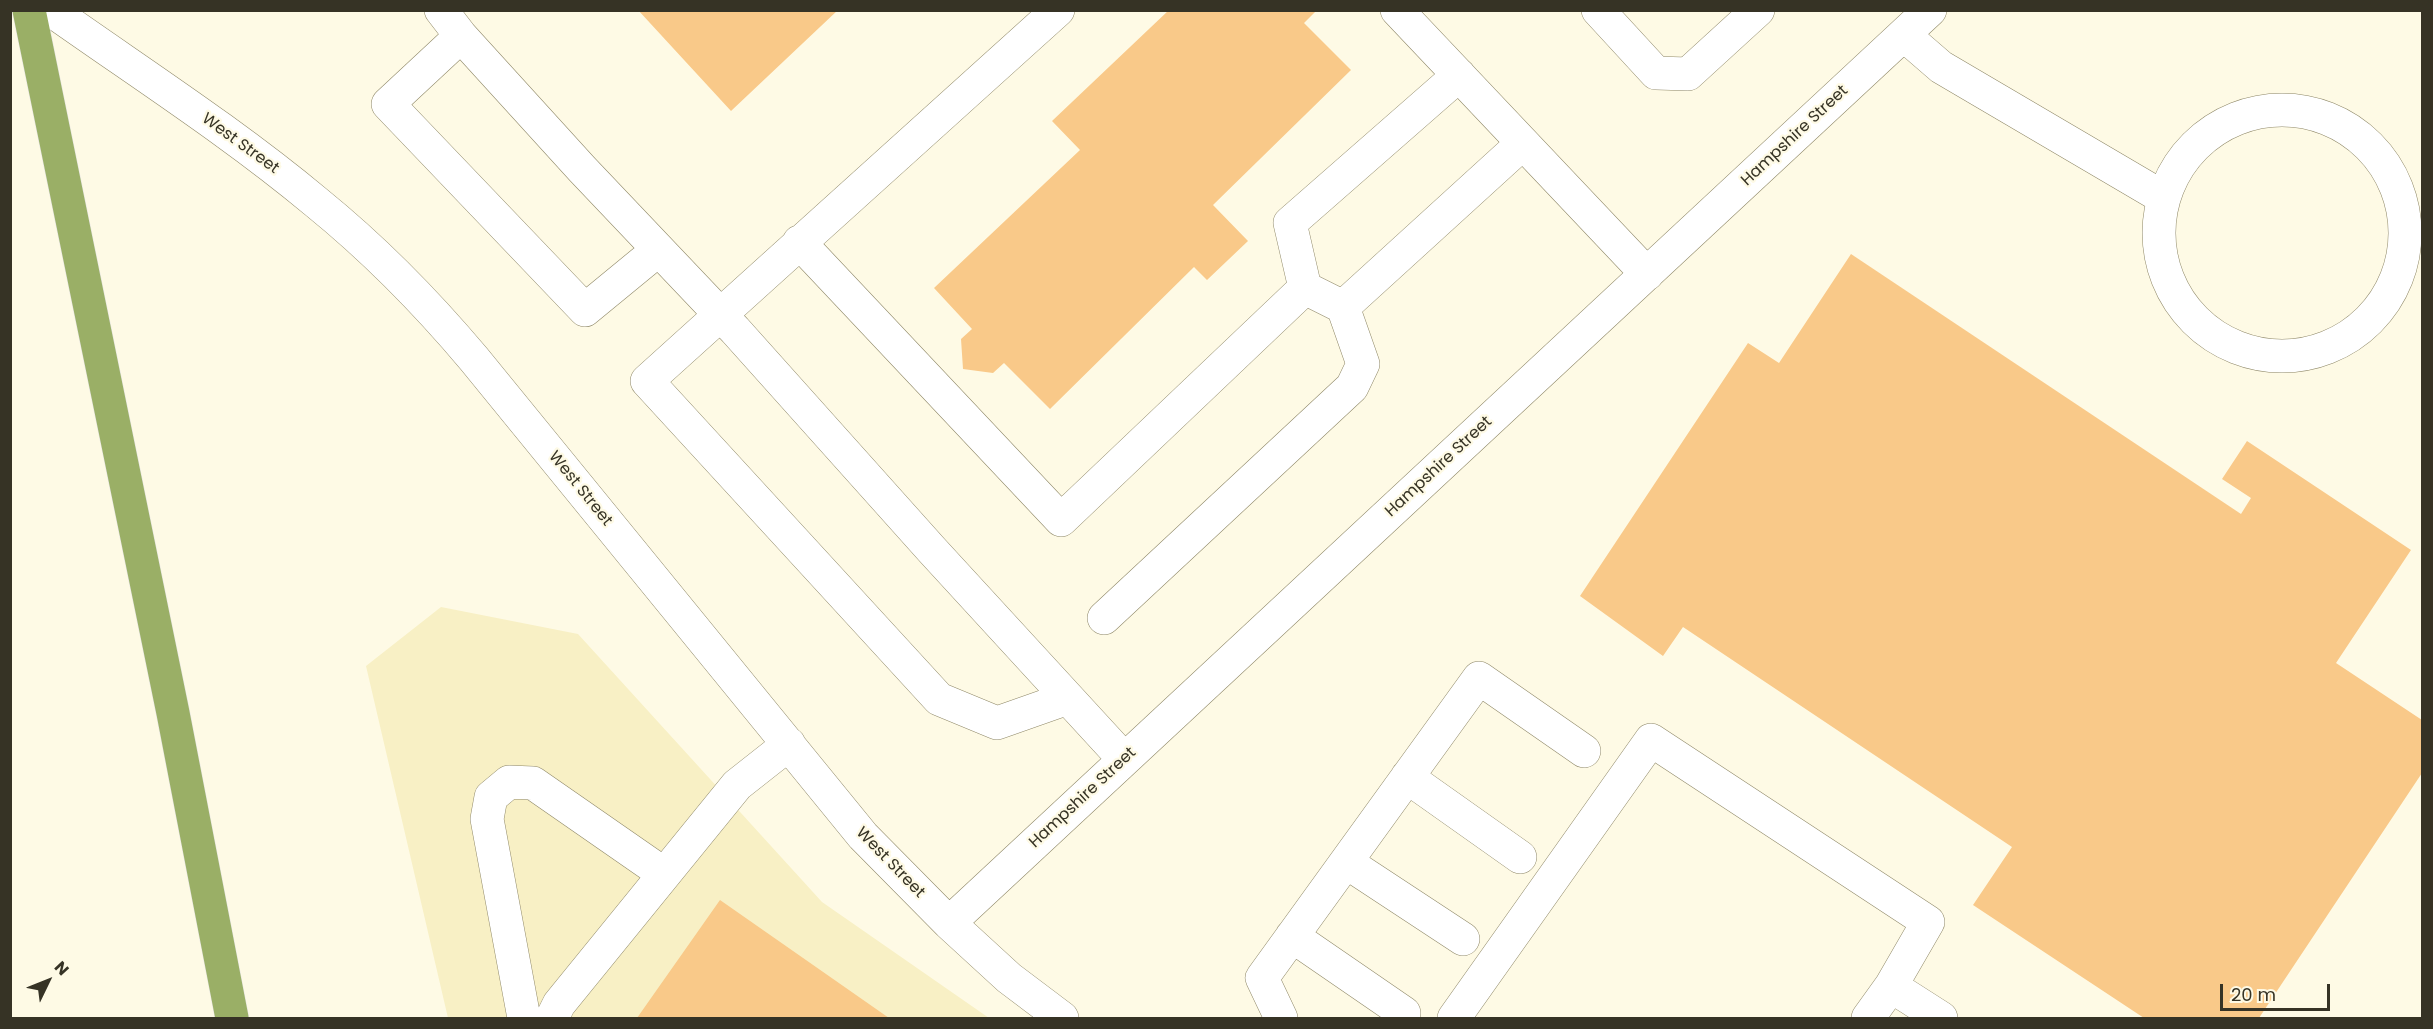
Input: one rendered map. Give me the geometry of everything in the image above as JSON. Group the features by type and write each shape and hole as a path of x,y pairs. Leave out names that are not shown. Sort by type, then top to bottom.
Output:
{"highway":[{"path":"28,10 173,713 232,1018"}],"street":[{"name":"West Street","path":"51,10 242,144 317,202 379,257 474,358 863,836 949,923 1009,978 1062,1018"},
{"path":"441,10 461,36 719,313 1124,759"},
{"path":"1058,10 719,313 647,381 939,699 996,723 1068,698"},
{"path":"1397,10 1647,274"},
{"path":"1598,10 1656,73 1688,74 1758,10"},
{"path":"1910,21 1941,67 2164,198"},
{"name":"Hampshire Street","path":"949,923 1647,274 1910,21"},
{"path":"461,36 388,104 585,310 658,250"},
{"path":"1305,288 1290,223 1459,75"},
{"path":"2278,110 2310,113 2338,124 2364,141 2384,164 2398,192 2405,222 2404,253 2396,282 2380,309 2358,331 2331,346 2302,355 2271,356 2241,349 2213,335 2190,314 2173,288 2162,259 2159,228 2164,198 2176,170 2195,146 2220,127 2248,115 2278,110"},
{"path":"1344,307 1523,143"},
{"path":"799,242 1061,520 1305,288"},
{"path":"1104,618 1352,387 1363,364 1344,307 1305,288"},
{"path":"1281,1018 1262,978 1479,678 1584,751"},
{"path":"1454,1018 1651,740 1928,922 1891,986 1868,1018"},
{"path":"552,1018 559,1004 737,785 789,744"},
{"path":"1407,777 1520,857"},
{"path":"524,1018 487,819 491,797 509,782 533,783 664,874"},
{"path":"1346,862 1462,939"},
{"path":"1292,936 1404,1013"},
{"path":"1891,986 1941,1018"}],"shaded area":[{"path":"441,607 578,634 822,902 989,1018 448,1018 366,666"}],"building":[{"path":"638,10 838,10 731,111"},
{"path":"1169,10 1317,10 1304,23 1351,70 1213,205 1248,241 1207,280 1194,267 1050,409 1004,363 993,373 963,369 961,339 972,329 934,288 1080,150 1052,121"},
{"path":"1851,254 2241,514 2251,498 2222,479 2247,441 2411,550 2336,663 2422,720 2422,773 2259,1018 2144,1018 1973,905 2012,847 1683,627 1663,656 1580,596 1748,343 1779,363"},
{"path":"720,900 889,1018 637,1018"}]}
